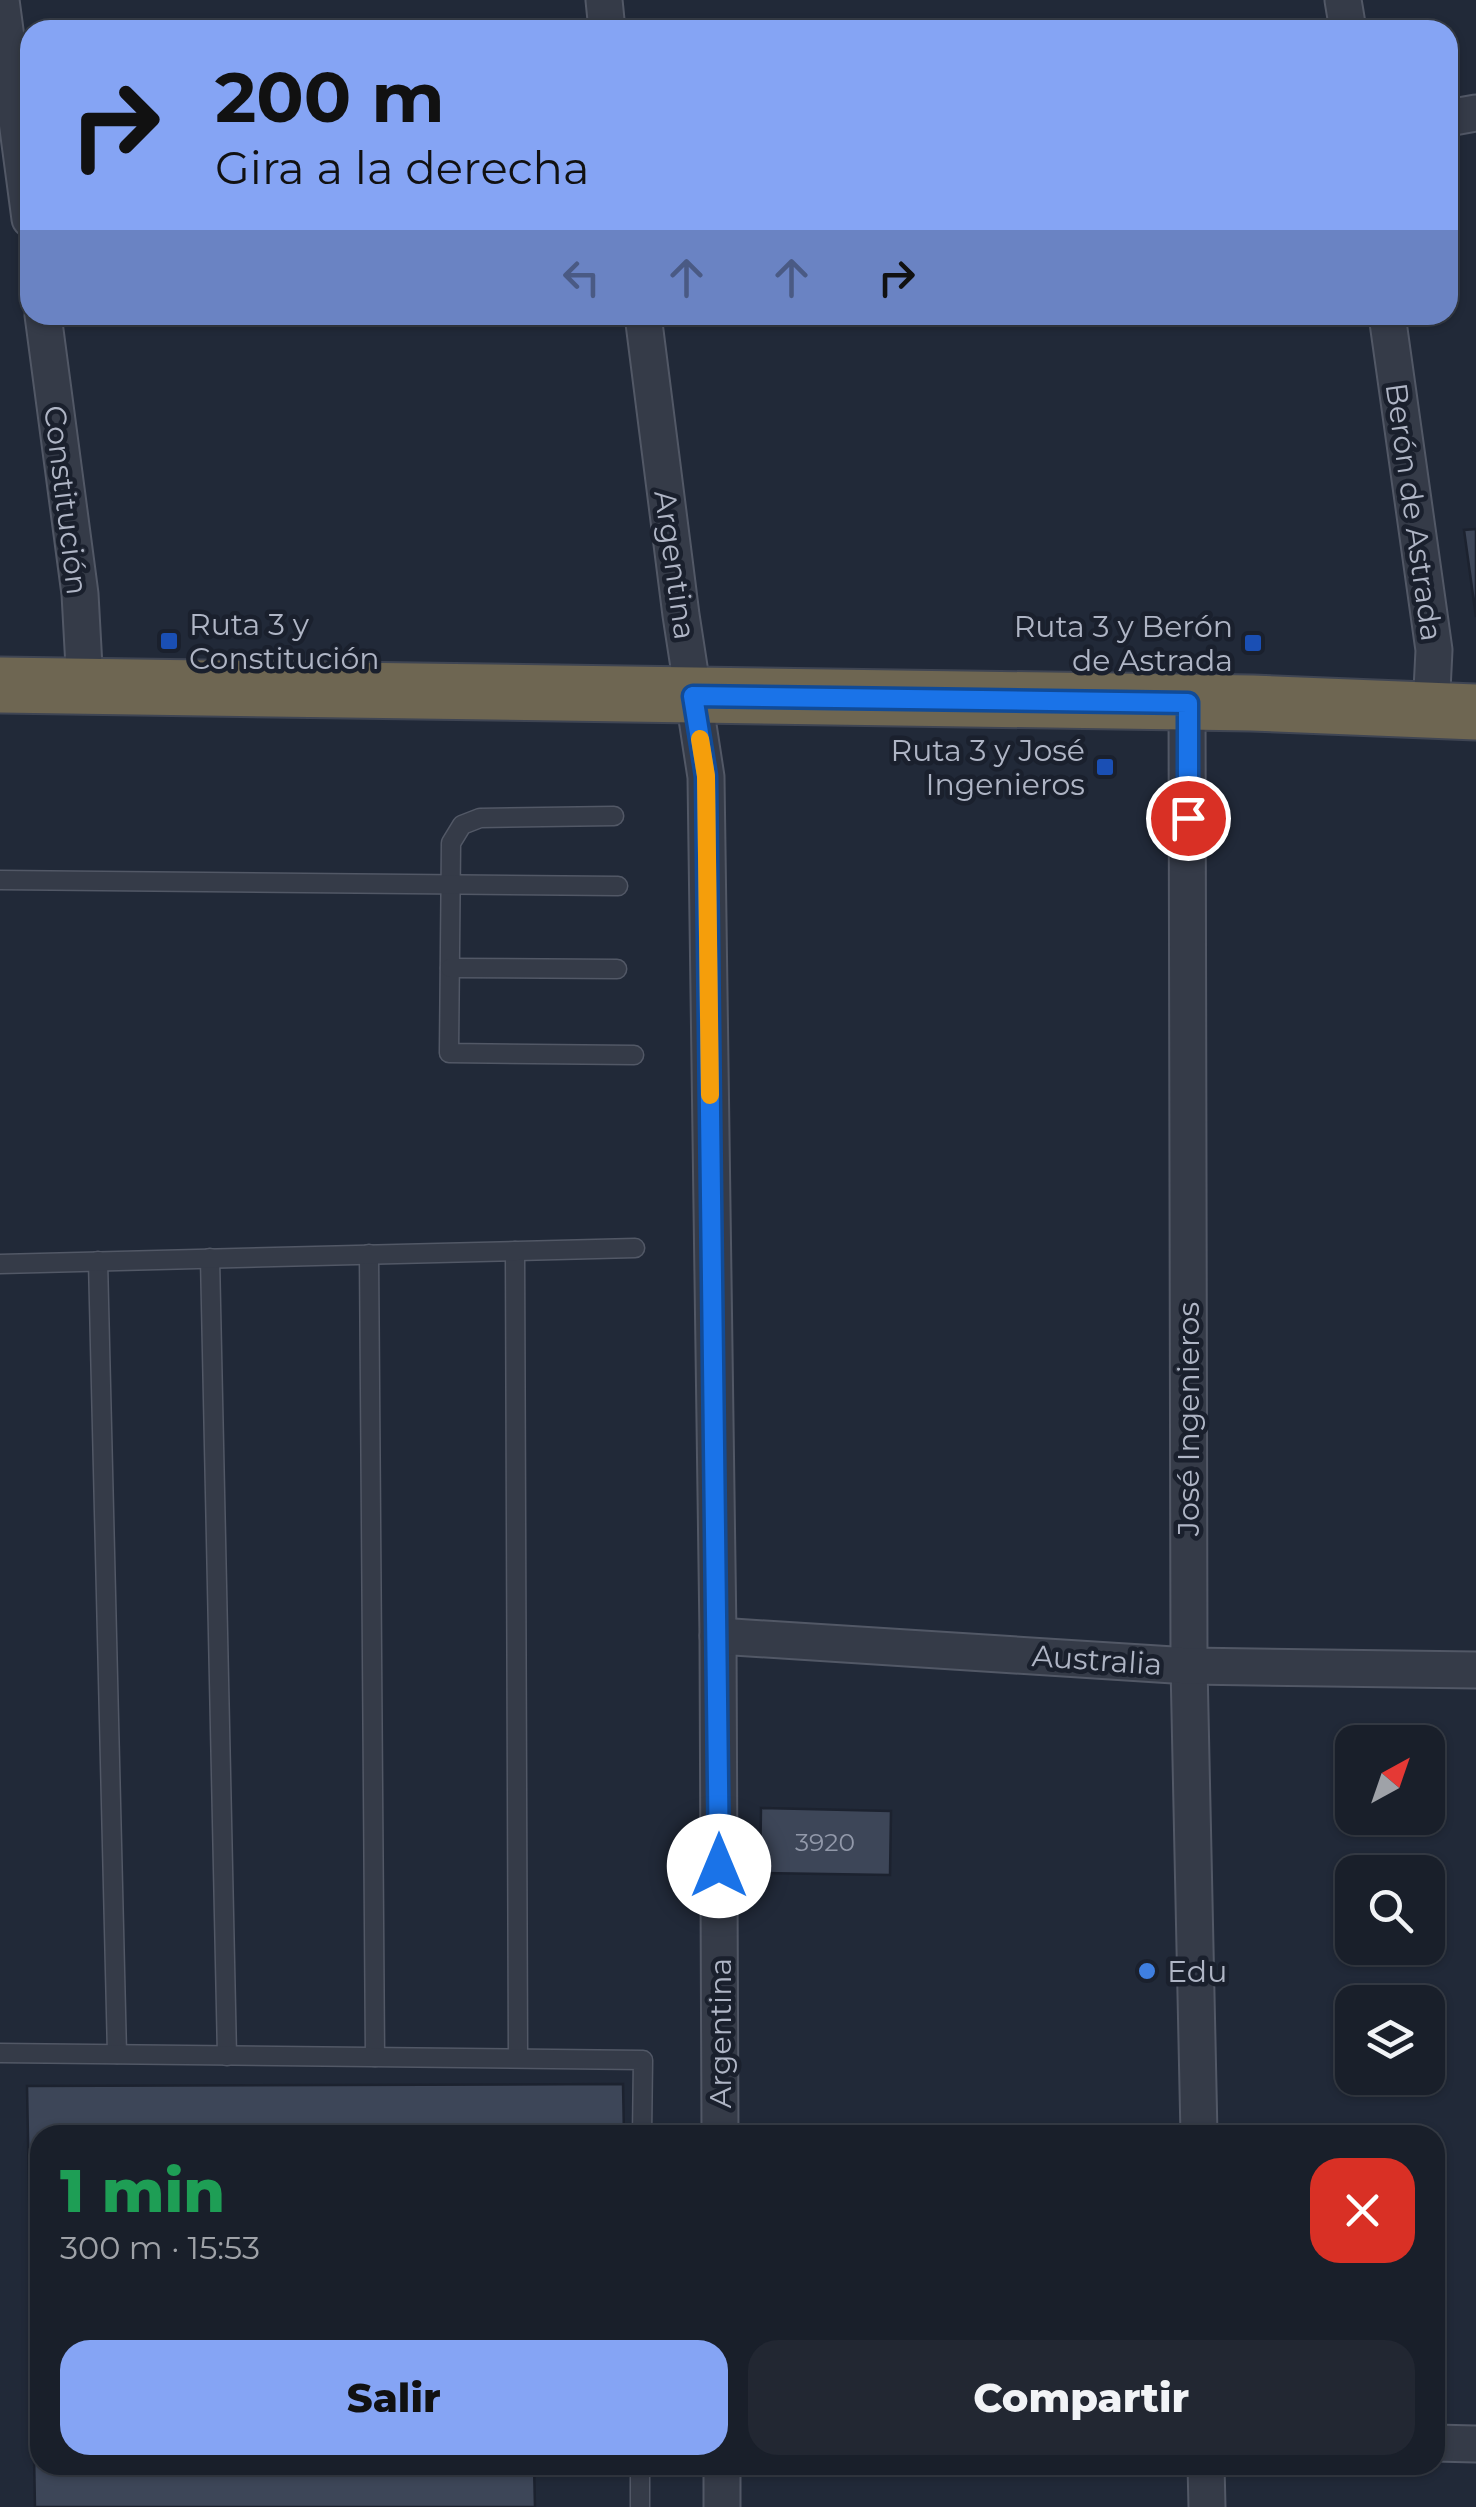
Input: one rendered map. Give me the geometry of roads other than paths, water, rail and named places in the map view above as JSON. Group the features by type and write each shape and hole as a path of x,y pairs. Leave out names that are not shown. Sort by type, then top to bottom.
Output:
{"highway":[{"path":"0,684 1188,703 1454,711"}],"street":[{"path":"1,0 20,143"},
{"name":"Constitución","path":"44,325 80,594 85,684"},
{"name":"Argentina","path":"644,325 706,776 718,1636 720,2125"},
{"name":"Berón de Astrada","path":"1388,325 1434,650 1454,711"},
{"name":"José Ingenieros","path":"1188,703 1189,1666 1199,2125"},
{"name":"Australia","path":"718,1636 1189,1666 1476,1670"},
{"path":"1445,2443 1476,2444"},
{"path":"722,2475 722,2507"},
{"path":"1206,2475 1207,2507"}],"lane":[{"path":"614,816 480,818 462,826 451,843 449,1053 634,1055"},
{"path":"0,880 618,886"},
{"path":"450,968 617,969"},
{"path":"0,1264 634,1248"},
{"path":"514,1251 518,2058"},
{"path":"369,1254 374,2057"},
{"path":"210,1258 227,2056"},
{"path":"98,1262 116,2054"},
{"path":"0,2053 642,2060 642,2125"},
{"path":"640,2475 640,2507"}],"place":[{"name":"Ruta 3 y Constitución","path":"169,641"},
{"name":"Ruta 3 y Berón de Astrada","path":"1253,643"},
{"name":"Ruta 3 y José Ingenieros","path":"1105,767"},
{"name":"Edu","path":"1147,1971"}]}
